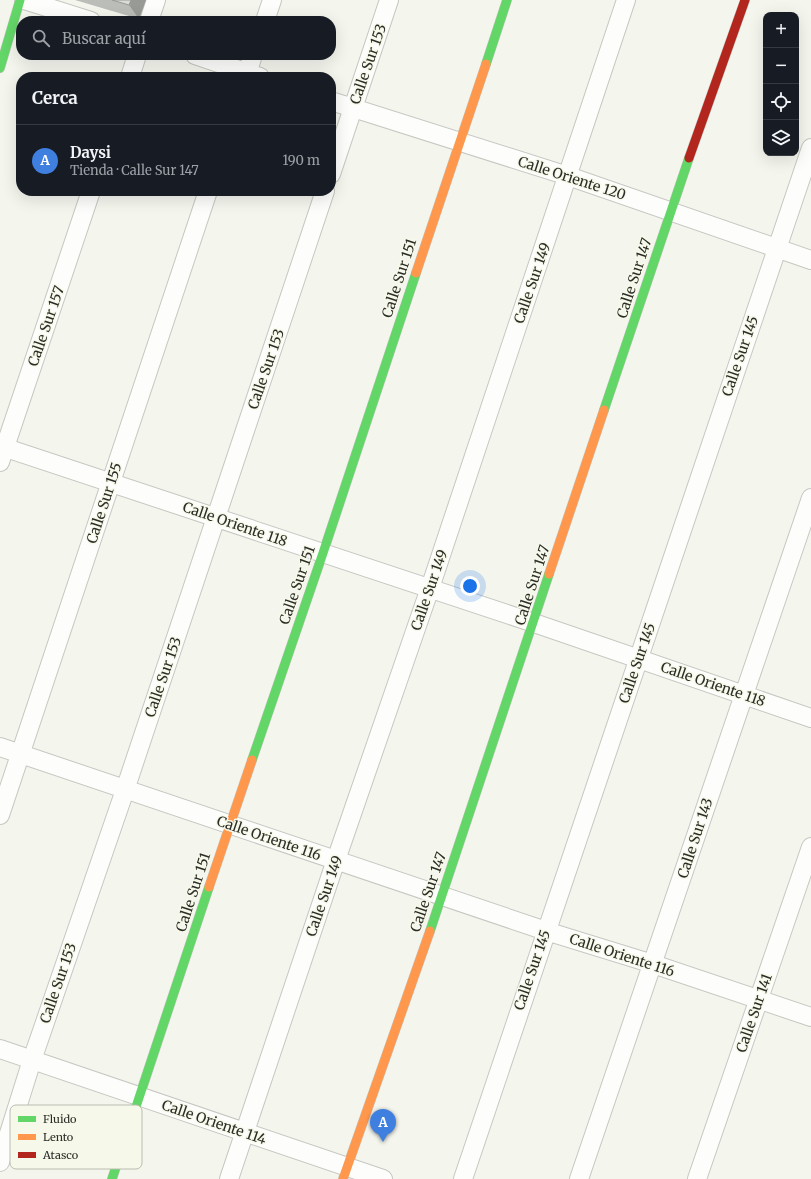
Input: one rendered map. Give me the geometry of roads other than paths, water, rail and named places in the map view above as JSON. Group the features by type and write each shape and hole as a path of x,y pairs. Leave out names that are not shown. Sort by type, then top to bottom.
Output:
{"street":[{"path":"0,68 20,0"},
{"path":"24,0 75,16"},
{"path":"150,16 156,0"},
{"path":"267,16 272,0"},
{"name":"Calle Sur 153","path":"336,159 390,0"},
{"name":"Calle Sur 151","path":"137,1105 507,0"},
{"name":"Calle Sur 149","path":"229,1179 336,860 430,588 626,0"},
{"name":"Calle Sur 147","path":"344,1173 442,895 671,211 745,0"},
{"path":"132,72 135,60"},
{"path":"208,60 240,72"},
{"path":"252,72 253,60"},
{"name":"Calle Oriente 120","path":"336,102 568,176 811,260"},
{"name":"Calle Sur 145","path":"462,1179 811,148"},
{"name":"Calle Sur 157","path":"2,452 89,196"},
{"name":"Calle Sur 155","path":"0,815 206,196"},
{"name":"Calle Sur 153","path":"18,1105 125,790 323,196"},
{"name":"Calle Oriente 118","path":"2,452 111,483 216,517 534,623 811,718"},
{"name":"Calle Sur 143","path":"579,1179 811,498"},
{"name":"Calle Oriente 116","path":"0,748 546,931 653,964 811,1017"},
{"name":"Calle Sur 141","path":"697,1179 811,847"},
{"name":"Calle Oriente 114","path":"0,1049 244,1132 344,1173 383,1179"},
{"name":"Calle Sur 153","path":"0,1162 10,1130"},
{"name":"Calle Sur 151","path":"112,1179 115,1169"}],"place":[{"name":"Daysi","path":"383,1142"}]}
